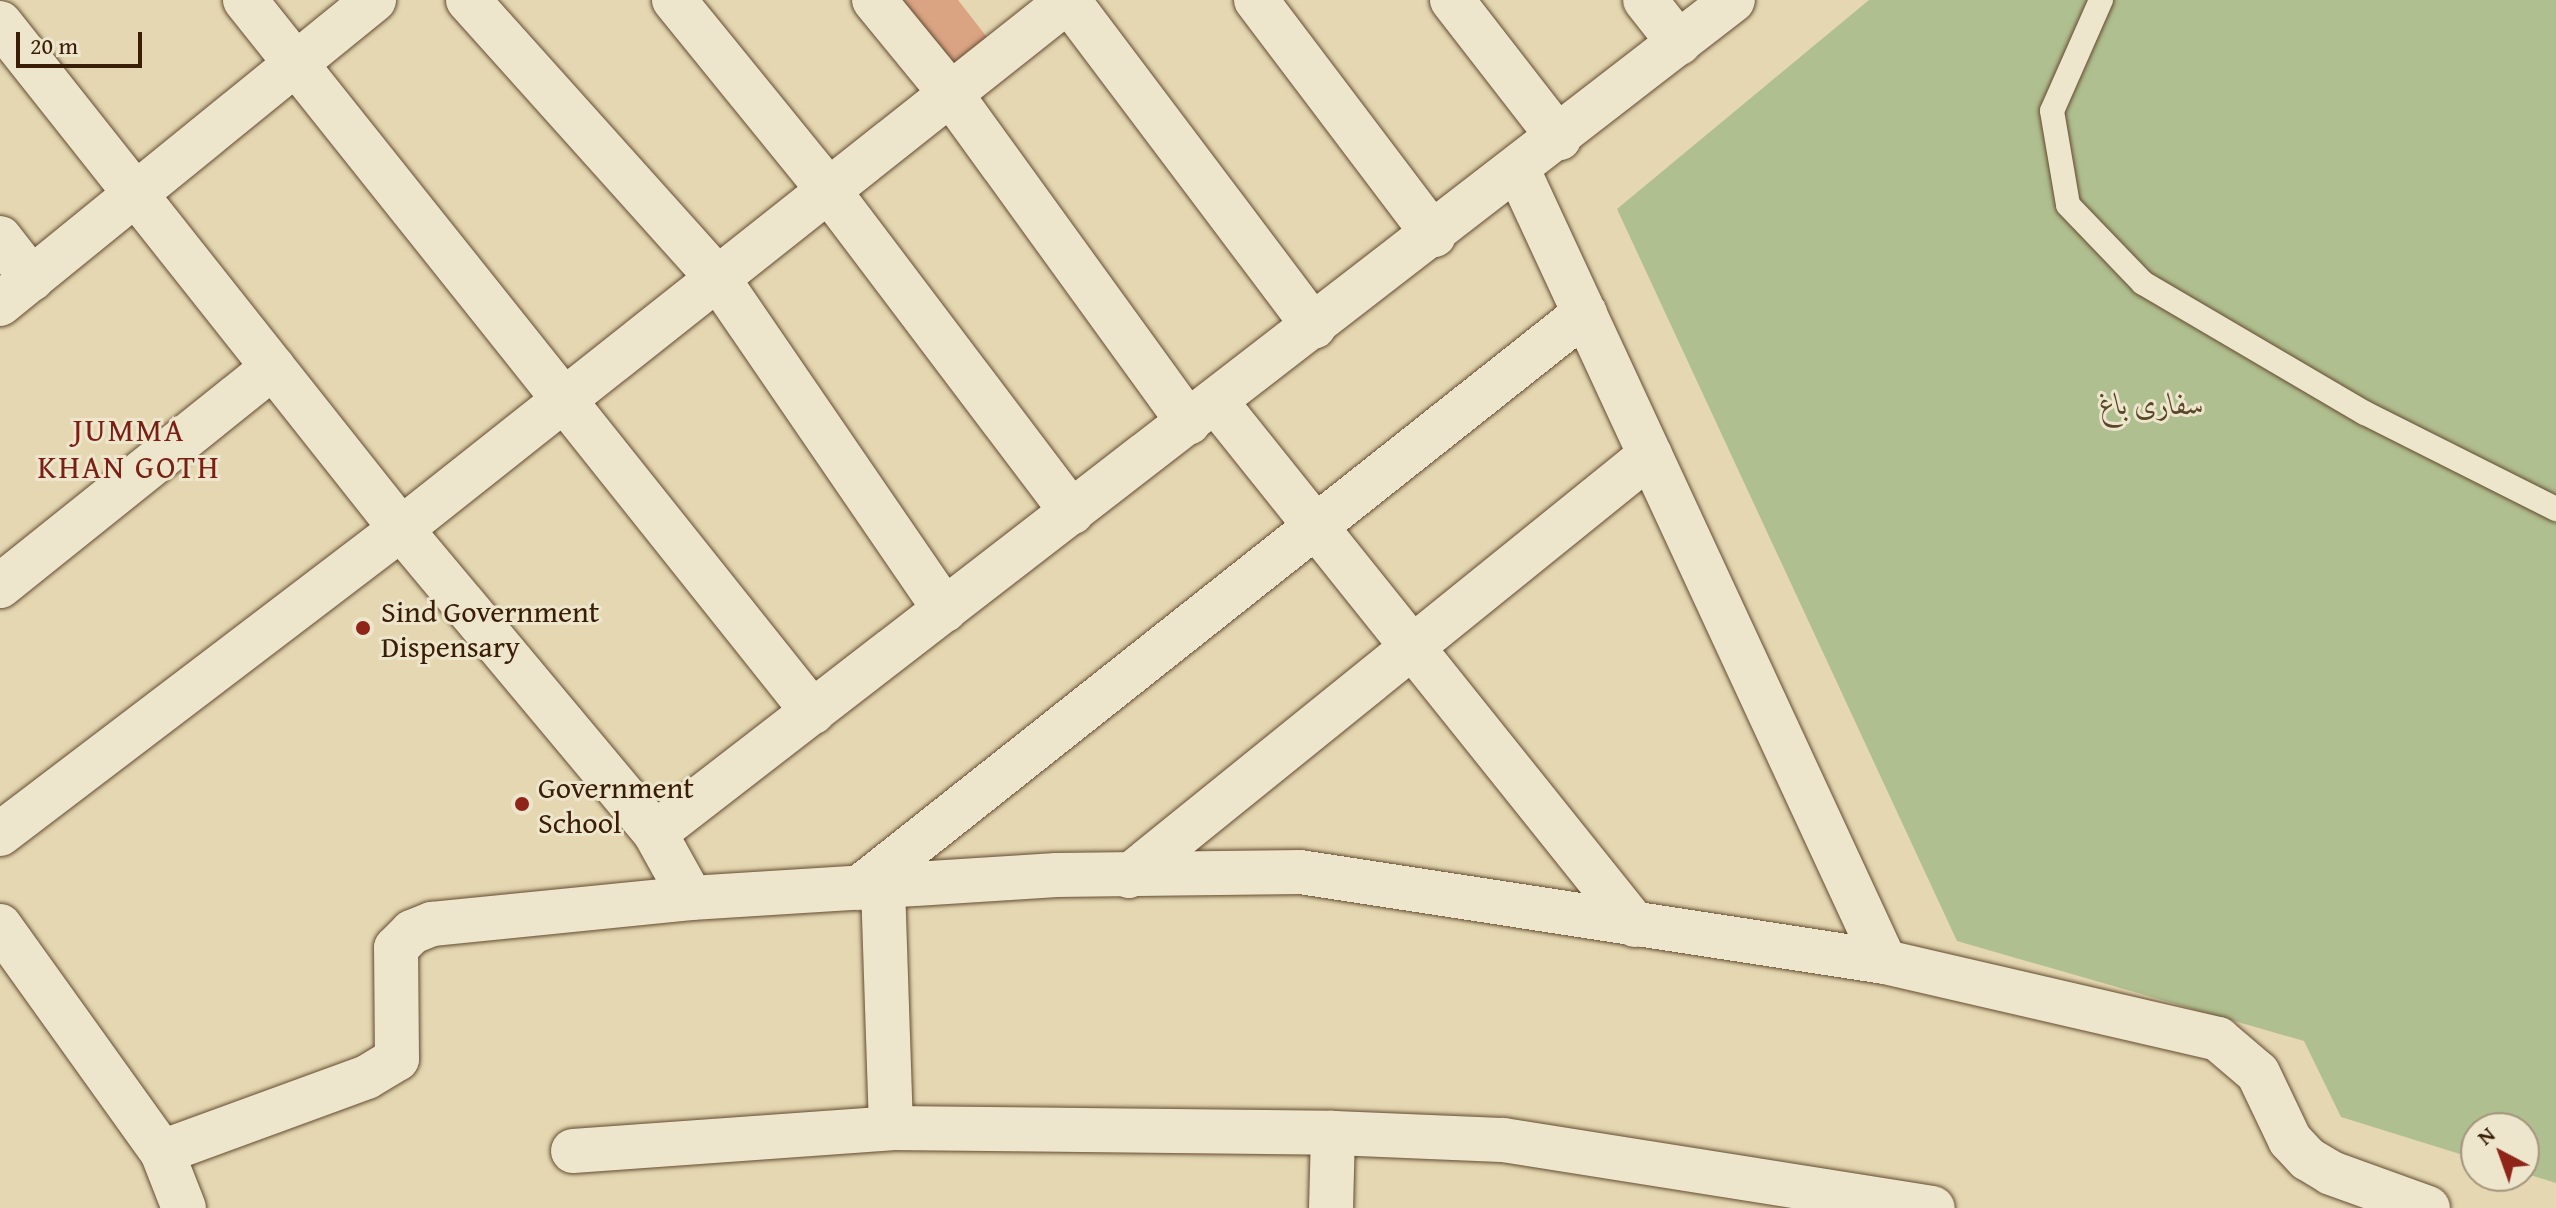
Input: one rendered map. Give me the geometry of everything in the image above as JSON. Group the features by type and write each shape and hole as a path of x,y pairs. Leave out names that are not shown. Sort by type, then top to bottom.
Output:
{"street":[{"path":"245,0 813,712"},
{"path":"0,238 16,291 374,0"},
{"path":"468,0 719,280 945,610"},
{"path":"674,0 829,191 1072,512"},
{"path":"874,0 1203,412 1314,524 1635,925"},
{"path":"0,834 401,529 1069,0 1314,327"},
{"path":"1256,0 1434,235"},
{"path":"1452,0 1559,138"},
{"path":"1645,0 1679,43"},
{"path":"655,833 1434,235 1733,0"},
{"path":"0,23 401,529 655,833 691,898"},
{"path":"1518,170 1885,962"},
{"path":"871,887 1314,524 1585,313"},
{"path":"0,586 273,367"},
{"path":"1129,876 1414,650 1650,455"},
{"path":"162,1152 367,1077 397,1059 396,948 412,932 432,924 691,898 871,887 1300,872 1885,962 2218,1039 2258,1073 2290,1140 2308,1159 2331,1173 2428,1208"},
{"path":"871,887 891,1128"},
{"path":"0,926 162,1152 184,1208"},
{"path":"573,1151 891,1128 1333,1133 1503,1140 1933,1208"},
{"path":"1331,1208 1333,1133"}],"lane":[{"path":"2101,0 2052,111 2068,205 2143,283 2365,413 2556,509"}],"green space":[{"name":"سفاری باغ","path":"1869,0 2556,0 2556,1183 2540,1178 2540,1112 2460,1112 2460,1154 2341,1117 2304,1041 1957,941 1617,209"}],"building":[{"path":"898,0 958,0 993,45 948,81"}],"place":[{"name":"Sind Government Dispensary","path":"363,628"},
{"name":"Government School","path":"522,804"}],"district":[{"name":"JUMMA KHAN GOTH","path":"129,450"}]}
